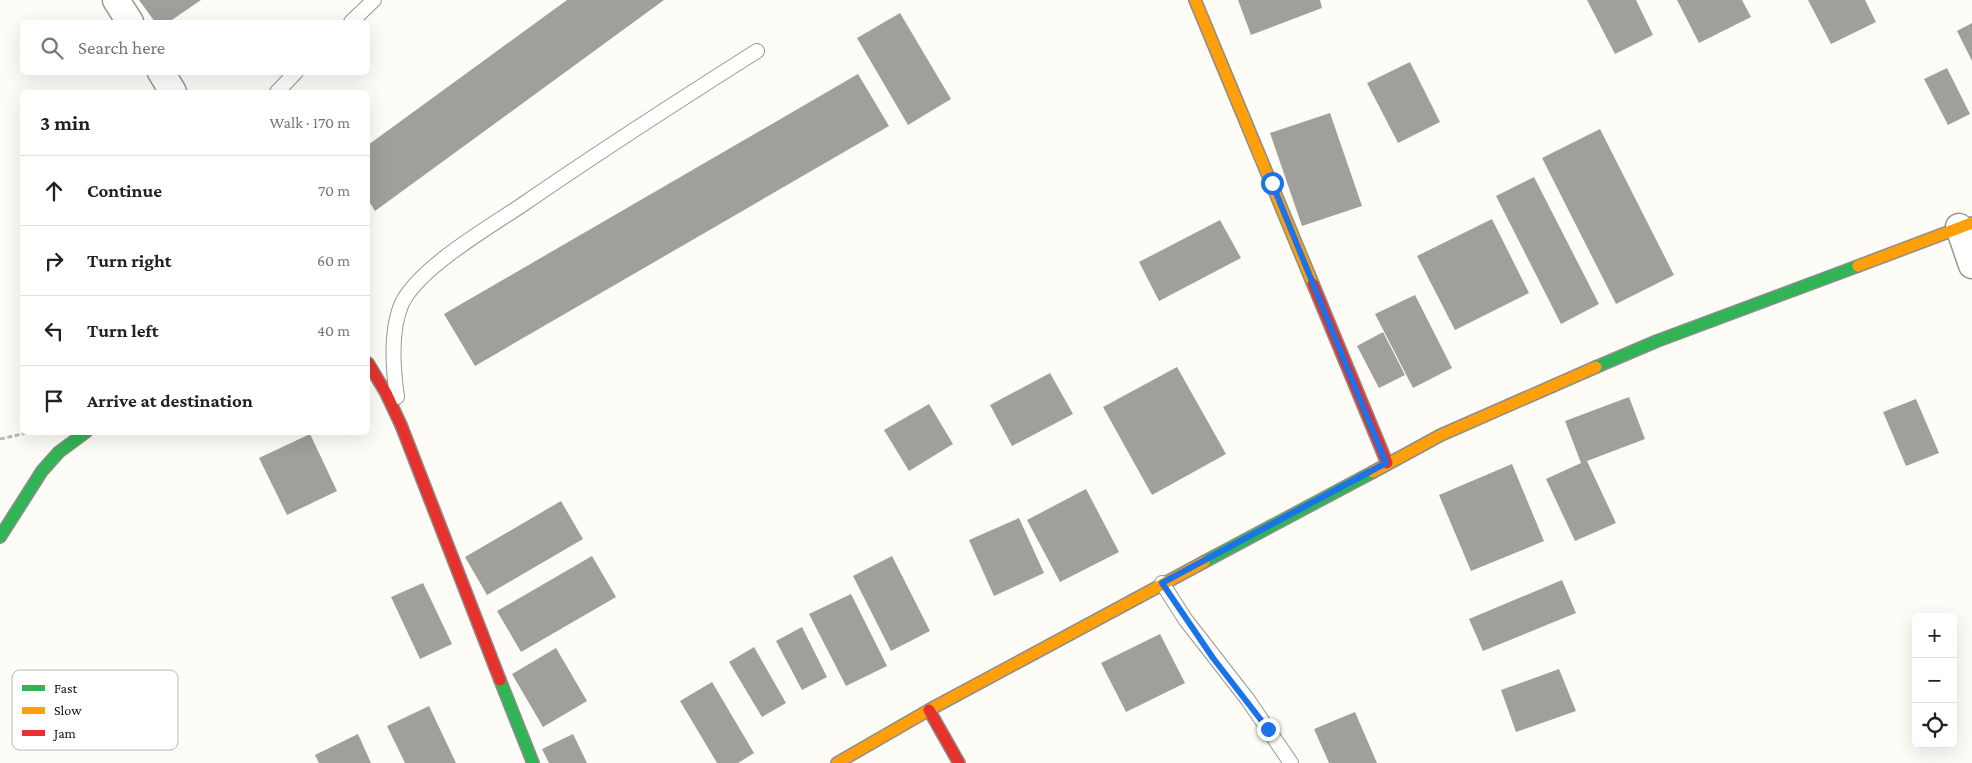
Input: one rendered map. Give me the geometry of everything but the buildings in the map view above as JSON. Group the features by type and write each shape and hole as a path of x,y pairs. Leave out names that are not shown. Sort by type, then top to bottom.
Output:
{"street":[{"path":"116,0 129,20"},
{"path":"1195,0 1386,463"},
{"path":"163,75 172,90"},
{"path":"838,763 929,710 1162,583 1441,435 1657,340 1966,225 1972,264"},
{"path":"370,367 402,424 410,450 533,763"},
{"path":"0,537 9,526 38,476 56,456 82,435"},
{"path":"929,710 959,763"}],"lane":[{"path":"353,20 374,0"},
{"path":"402,424 395,382 397,325 402,303 419,282 467,242 582,164 757,51"},
{"path":"279,90 293,75"},
{"path":"1162,583 1190,627 1248,700 1291,763"}],"path":[{"path":"0,439 20,434"}],"traffic: fast":[{"path":"1596,367 1657,341 1858,266"},
{"path":"0,537 42,471 59,452 82,435"},
{"path":"1204,562 1373,472"},
{"path":"500,680 533,763"}],"traffic: slow":[{"path":"1195,0 1313,284"},
{"path":"1858,266 1972,223"},
{"path":"1373,472 1441,435 1596,367"},
{"path":"837,763 929,710 1204,562"}],"traffic: jam":[{"path":"1313,284 1387,463"},
{"path":"370,366 386,393 401,425 500,680"},
{"path":"929,710 959,763"}],"route":[{"path":"1268,729 1248,700 1213,658 1162,583 1386,463 1272,183"}]}
